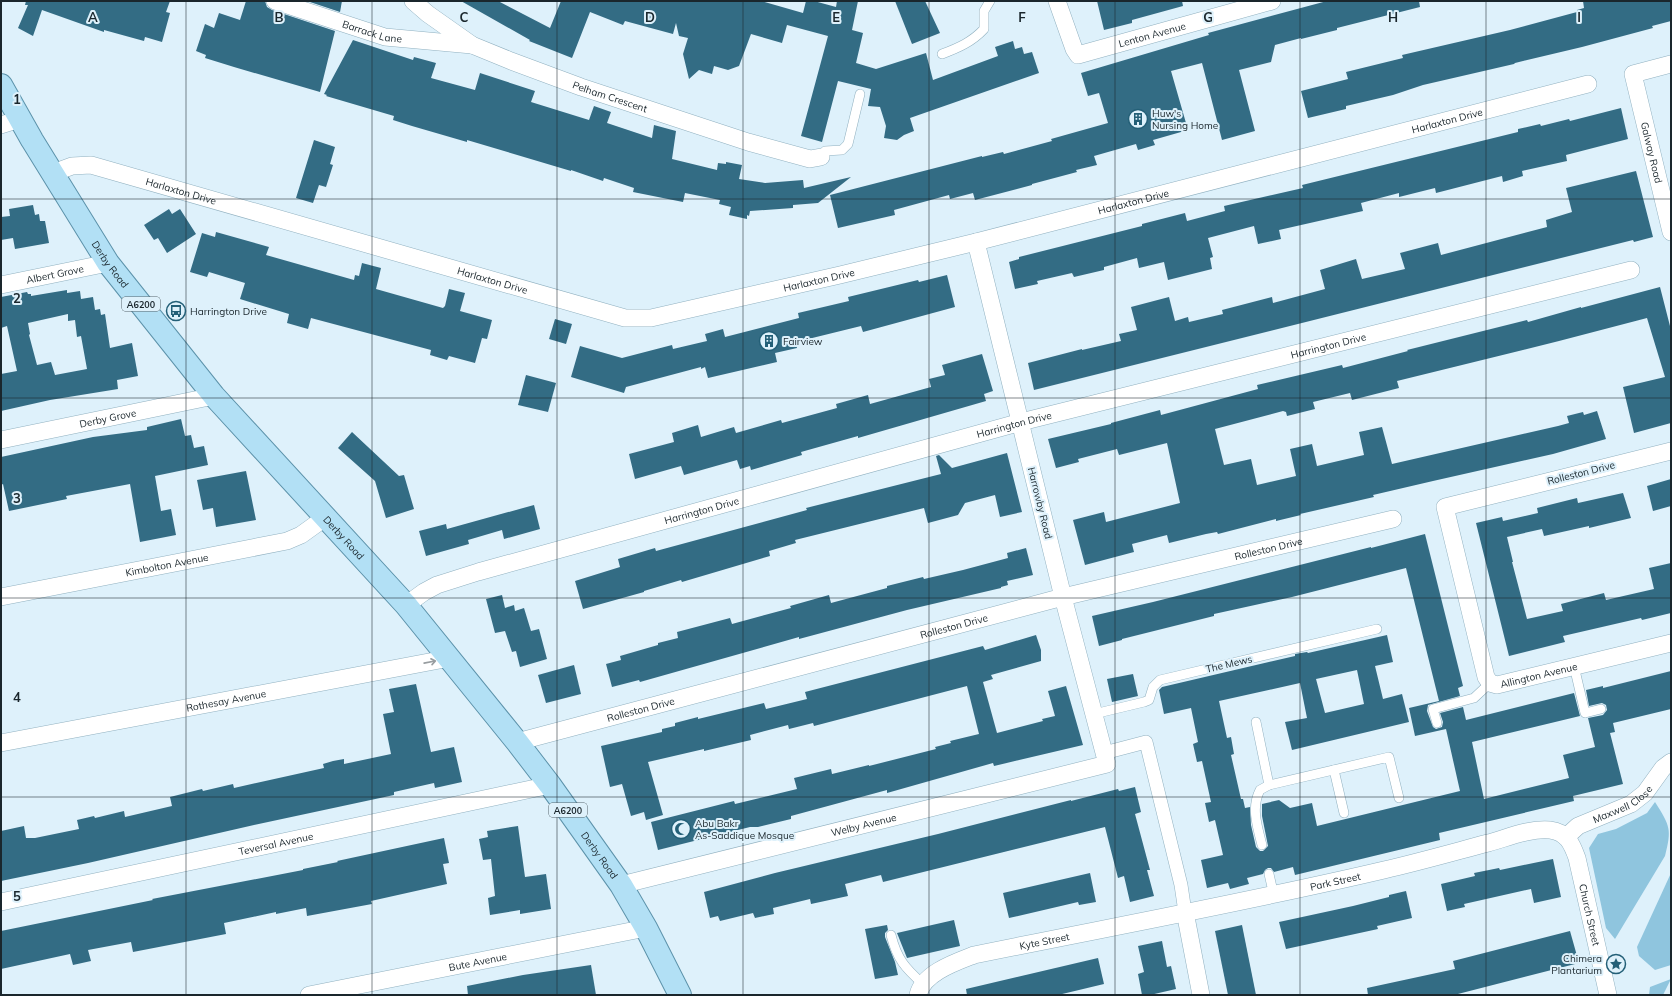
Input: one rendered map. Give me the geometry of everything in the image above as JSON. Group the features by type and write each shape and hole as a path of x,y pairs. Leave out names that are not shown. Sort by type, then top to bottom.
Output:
{"main road":[{"name":"Derby Road","path":"1,85 11,122 53,173 108,263 214,396 406,605 450,658 550,785 621,885 646,928 680,995"}],"street":[{"name":"Barrack Lane","path":"274,1 385,37 472,45"},
{"name":"Pelham Crescent","path":"413,1 428,14 472,45 510,61 582,87 748,142 810,159 821,157"},
{"name":"Lenton Avenue","path":"1057,1 1075,53 1078,55 1272,1"},
{"name":"Galway Road","path":"1671,64 1633,74 1671,232"},
{"name":"Harlaxton Drive","path":"53,173 72,166 91,165 610,314 634,318 651,318 976,242 1588,84"},
{"name":"Harrowby Road","path":"976,242 1063,597 1106,759"},
{"name":"Albert Grove","path":"1,285 108,263"},
{"name":"Harrington Drive","path":"406,605 437,585 478,572 1021,422 1631,270"},
{"name":"Derby Grove","path":"1,440 214,396"},
{"name":"Rolleston Drive","path":"1445,507 1671,451"},
{"name":"Allington Avenue","path":"1445,507 1486,677 1490,683 1497,685 1671,643"},
{"name":"Kimbolton Avenue","path":"1,597 287,541 301,535 326,517"},
{"name":"Rolleston Drive","path":"517,742 1063,597 1393,519"},
{"name":"Rothesay Avenue","path":"1,743 450,658"},
{"path":"1106,759 1146,742 1181,885 1201,995"},
{"name":"Welby Avenue","path":"621,885 1106,759"},
{"name":"Maxwell Close","path":"1566,837 1578,826 1632,804 1645,793 1664,768 1671,762"},
{"name":"Teversal Avenue","path":"1,902 550,785"},
{"name":"Park Street","path":"1185,912 1274,896 1419,862 1537,831 1551,830 1566,837"},
{"name":"Church Street","path":"1566,837 1572,843 1577,858 1608,995"},
{"name":"Kyte Street","path":"921,990 948,964 974,955 1185,912"},
{"name":"Bute Avenue","path":"309,995 646,928"}],"lane":[{"path":"942,54 967,44 980,34 984,29 984,11 990,1"},
{"path":"821,157 825,151 842,150 848,144 860,94"},
{"name":"The Mews","path":"1094,714 1149,700 1153,687 1160,680 1377,629"},
{"path":"1574,666 1586,713 1601,709"},
{"path":"1437,724 1433,709 1474,698 1490,683"},
{"path":"1256,722 1269,785"},
{"path":"1262,845 1256,820 1255,805 1260,790 1269,785 1389,757 1399,798"},
{"path":"1334,770 1344,813"},
{"path":"1269,874 1274,896"},
{"path":"891,935 900,960 921,990"}],"shaded area":[{"path":"1655,802 1667,823 1669,833 1665,856 1615,939 1606,928 1589,848 1598,834 1616,829 1647,813"},
{"path":"1671,873 1671,965 1655,970 1639,956 1637,947"},
{"path":"1671,979 1663,995 1649,995 1650,987"}],"building":[{"path":"26,1 170,1 166,12 170,13 162,42 145,37 144,41 104,30 104,32 42,10 33,36 18,28 28,5 25,5"},
{"path":"246,1 265,1 267,7 272,10 335,31 320,92 205,58 206,55 196,51 205,24 214,28 219,13 240,20"},
{"path":"307,1 342,1 340,12"},
{"path":"461,1 498,1 550,28 561,1 761,1 803,13 806,1 814,1 836,7 837,1 858,1 852,30 863,33 856,63 876,69 926,53 933,80 998,56 995,47 1013,41 1015,49 1022,47 1024,54 1032,52 1039,73 910,118 914,131 897,140 884,138 886,126 880,107 868,106 871,89 838,81 822,142 801,136 828,36 787,25 782,43 751,34 739,66 728,70 714,66 712,74 699,70 689,79 683,54 688,38 679,36 676,23 673,34 625,21 623,25 590,12 572,58 529,41 530,40"},
{"path":"895,1 925,1 940,33 912,44"},
{"path":"1097,1 1182,1 1183,6 1132,20 1132,23 1104,30"},
{"path":"1327,1 1419,1 1420,7 1337,28 1337,30 1275,45 1271,62 1239,70 1255,131 1222,140 1202,63 1171,71 1188,130 1153,140 1155,145 1138,150 1136,144 1094,156 1097,165 1076,170 1077,172 1032,185 975,200 973,193 950,199 949,195 894,210 895,215 838,228 830,195 982,156 1003,152 1004,154 1052,141 1051,139 1108,123 1099,93 1088,96 1081,73 1209,35 1208,33"},
{"path":"1583,1 1671,1 1671,21 1652,26 1653,28 1582,47 1423,85 1393,95 1346,106 1346,109 1308,118 1301,91 1348,79 1346,72 1403,58 1402,55 1510,30 1577,12 1577,10 1584,8"},
{"path":"353,40 413,60 414,57 436,63 431,78 475,90 480,73 535,91 531,102 589,120 594,106 611,112 607,123 652,138 654,125 676,131 672,159 717,170 718,163 726,164 726,162 742,165 739,179 765,183 803,180 804,188 851,177 818,203 793,205 793,208 750,211 749,216 747,215 747,219 729,215 731,207 719,204 720,200 685,193 683,202 633,192 634,188 604,178 603,181 571,170 467,140 467,142 412,126 393,120 394,116 326,96 327,95 324,94"},
{"path":"1621,108 1628,139 1566,155 1567,161 1522,171 1523,176 1503,182 1502,176 1436,193 1435,188 1399,197 1399,193 1361,203 1363,211 1279,230 1281,239 1258,244 1254,226 1208,238 1213,257 1210,258 1212,269 1168,280 1164,262 1139,268 1137,258 1104,267 1104,270 1074,277 1072,273 1037,281 1038,284 1015,289 1009,262 1019,259 1019,257 1142,226 1142,224 1185,213 1187,221 1225,211 1224,206 1303,188 1302,185 1518,132 1518,129 1540,124 1541,126 1569,119 1570,121"},
{"path":"314,140 335,147 330,164 333,165 326,187 319,185 313,203 296,198"},
{"path":"1636,171 1653,237 1634,242 1633,240 1034,390 1028,363 1121,341 1119,334 1137,330 1131,307 1169,297 1175,321 1188,317 1189,322 1223,314 1222,310 1272,297 1273,303 1325,289 1320,270 1356,259 1362,279 1405,269 1400,253 1438,243 1441,255 1547,227 1546,220 1572,212 1566,188"},
{"path":"33,205 35,215 39,214 40,221 45,221 49,243 15,249 13,238 1,240 1,217 10,216 9,209"},
{"path":"169,209 172,214 180,209 196,234 167,253 158,238 154,240 144,225"},
{"path":"216,232 269,247 266,255 354,280 355,275 359,276 362,263 381,268 376,289 443,308 445,306 449,289 465,293 460,311 492,320 487,339 482,338 475,363 449,356 447,360 430,355 431,350 311,318 308,329 287,323 289,314 240,299 245,283 209,272 207,277 190,272 202,233 215,237"},
{"path":"947,275 955,307 863,332 861,326 796,342 797,348 775,353 777,362 708,378 705,367 701,369 701,367 626,387 624,393 571,377 580,346 622,358 672,345 673,349 707,341 705,334 723,329 725,337 799,318 798,313 849,301 848,297 918,280 919,282"},
{"path":"1660,287 1671,330 1671,423 1634,433 1623,387 1665,377 1647,318 1397,381 1399,388 1352,400 1350,393 1313,402 1315,409 1287,416 1286,412 1283,411 1215,429 1224,465 1251,459 1257,485 1296,476 1290,449 1312,444 1317,466 1364,455 1359,432 1382,427 1392,464 1558,426 1569,423 1567,416 1583,412 1584,415 1597,411 1606,439 1553,454 1373,495 1374,497 1276,521 1276,519 1218,534 1217,532 1206,534 1169,543 1167,535 1132,544 1134,552 1085,565 1073,520 1104,512 1106,522 1180,503 1167,443 1119,455 1117,449 1078,459 1079,462 1056,468 1048,439 1111,424 1160,410 1161,415 1258,389 1257,385 1342,365 1343,368 1408,351 1407,350 1527,320 1528,322"},
{"path":"67,290 67,293 80,291 81,299 93,297 95,310 100,309 101,315 105,314 110,348 132,343 138,376 117,380 118,389 50,400 1,411 1,374 17,371 7,326 1,328 1,297 27,292 28,294 31,294 31,296","holes":["68,314 68,321 75,320 77,337 81,336 87,369 55,375 51,362 37,365 29,335 28,323"]},
{"path":"555,319 572,324 566,344 549,339"},
{"path":"982,354 993,391 984,394 986,401 858,438 858,436 801,452 802,455 751,470 750,466 740,469 737,460 684,475 681,466 635,479 629,454 674,442 672,433 698,425 701,437 734,427 736,433 781,420 782,423 837,408 836,404 868,395 870,404 931,387 929,379 945,375 942,365"},
{"path":"526,375 556,383 548,412 518,405"},
{"path":"181,419 185,436 191,435 194,448 204,446 208,465 155,476 161,511 171,509 176,535 140,542 130,484 66,496 67,499 9,511 3,484 1,485 1,457 93,437 147,430 147,427"},
{"path":"352,432 399,476 404,475 414,509 386,518 375,481 338,448"},
{"path":"1007,453 1022,512 1000,517 995,495 965,503 958,515 928,523 924,508 795,540 796,543 769,551 770,556 583,609 575,581 620,567 618,559 655,548 656,551 807,510 806,508 941,474 936,456 939,455 952,468"},
{"path":"246,471 256,520 216,527 213,508 203,510 197,480"},
{"path":"1671,479 1671,506 1653,511 1647,486"},
{"path":"1623,493 1631,518 1589,528 1589,526 1544,536 1542,529 1507,537 1527,619 1563,611 1561,604 1604,593 1606,600 1654,589 1649,568 1671,563 1671,613 1642,620 1641,618 1563,636 1565,642 1509,656 1476,523 1502,517 1503,521 1538,513 1537,508 1577,498 1578,503"},
{"path":"534,505 540,529 504,539 502,530 468,540 469,544 426,556 419,531 446,524 447,529"},
{"path":"1425,534 1463,686 1458,688 1460,696 1428,705 1427,711 1433,727 1436,729 1442,727 1443,722 1440,713 1463,707 1466,720 1574,693 1580,716 1472,742 1484,799 1569,778 1563,755 1595,747 1588,718 1603,715 1607,710 1606,705 1602,703 1589,706 1586,690 1603,686 1603,688 1671,671 1671,709 1613,723 1615,732 1610,733 1623,784 1573,796 1574,801 1439,833 1440,840 1295,875 1293,867 1274,872 1271,868 1268,868 1263,874 1247,878 1249,884 1230,889 1228,883 1207,888 1201,860 1223,855 1215,820 1209,822 1205,803 1211,802 1202,761 1197,762 1193,744 1198,742 1191,708 1164,714 1159,690 1162,687 1295,656 1295,654 1308,653 1387,635 1393,662 1375,666 1383,699 1402,694 1409,722 1292,750 1285,722 1307,718 1300,683 1219,701 1227,738 1231,737 1234,754 1231,755 1241,799 1243,799 1245,808 1250,807 1251,825 1256,847 1260,851 1263,851 1268,846 1262,816 1262,804 1279,800 1290,808 1312,803 1317,826 1460,791 1446,729 1415,736 1409,708 1439,701 1406,568 1292,597 1214,614 1214,616 1099,646 1092,616","holes":["1357,670 1364,704 1325,713 1316,679"]},
{"path":"1026,548 1033,575 1007,581 1008,585 1001,588 907,610 799,639 799,637 640,682 639,680 612,687 606,664 621,660 620,656 678,638 677,632 730,618 732,624 791,608 790,606 829,595 831,603 887,588 887,586 923,577 924,579 963,570 1008,558 1007,553"},
{"path":"502,595 505,608 514,605 515,611 524,608 531,631 539,629 547,659 520,667 516,651 512,652 505,631 495,633 486,599"},
{"path":"1036,635 1041,650 1041,661 991,675 993,679 983,682 997,733 1043,721 1042,719 1055,716 1048,691 1066,686 1083,745 994,766 993,763 887,793 887,790 791,816 791,819 758,827 750,827 658,850 651,822 734,801 735,804 797,789 794,778 831,769 832,774 869,766 936,749 935,747 951,743 950,741 979,734 967,686 814,726 813,723 789,729 788,725 750,735 751,740 648,762 663,815 646,820 644,812 631,816 622,784 610,787 601,746 662,732 662,729 675,726 675,723 698,717 698,719 764,703 766,709 807,699 805,692 983,646 985,650"},
{"path":"574,665 581,694 546,703 538,675"},
{"path":"1133,674 1138,696 1112,702 1107,679"},
{"path":"416,684 431,752 454,747 462,782 435,788 434,783 394,792 394,795 1,881 1,831 24,826 26,838 35,838 79,829 77,820 94,816 95,818 124,811 125,817 172,806 170,797 202,789 203,791 233,784 234,788 324,768 323,764 333,761 344,759 344,764 391,754 383,714 394,712 389,689"},
{"path":"1135,787 1141,812 1135,814 1150,870 1147,870 1154,896 1130,902 1124,876 1118,878 1105,827 883,882 881,875 845,884 848,896 811,904 810,899 773,908 774,914 755,918 753,913 720,921 718,916 710,918 704,892 1071,800 1118,789 1119,791"},
{"path":"518,826 525,877 546,874 551,909 520,914 520,910 490,915 488,898 495,896 491,859 483,860 479,839 488,837 487,831"},
{"path":"444,838 449,863 443,864 447,884 371,901 372,904 307,916 306,908 276,914 276,912 224,923 226,934 133,952 131,942 88,950 91,961 73,965 70,954 1,969 1,931 153,900 152,899 303,870 338,862 337,861"},
{"path":"1553,859 1561,897 1534,903 1531,889 1464,904 1465,907 1447,911 1441,884 1475,876 1474,873 1499,868 1500,870"},
{"path":"1090,873 1096,902 1079,905 1078,902 1009,918 1003,893"},
{"path":"1406,891 1412,918 1377,926 1378,929 1286,949 1279,922 1353,906"},
{"path":"954,920 960,946 907,958 897,933"},
{"path":"887,925 888,930 885,933 885,937 895,962 898,975 875,979 865,929"},
{"path":"1242,925 1256,995 1228,995 1215,931"},
{"path":"1570,931 1579,963 1454,995 1368,995 1367,988 1455,969 1453,961"},
{"path":"1162,941 1167,967 1171,966 1176,989 1150,995 1142,995 1138,974 1144,972 1138,946"},
{"path":"1098,958 1104,984 1058,995 967,995 966,989"},
{"path":"591,965 596,995 468,995 467,986 523,975"}],"place":[{"name":"Huw's Nursing Home","path":"1138,119"},
{"name":"Harrington Drive","path":"176,311"},
{"name":"Fairview","path":"769,341"},
{"name":"Abu Bakr As-Saddique Mosque","path":"681,829"},
{"name":"Chimera Plantarium","path":"1616,964"}]}
